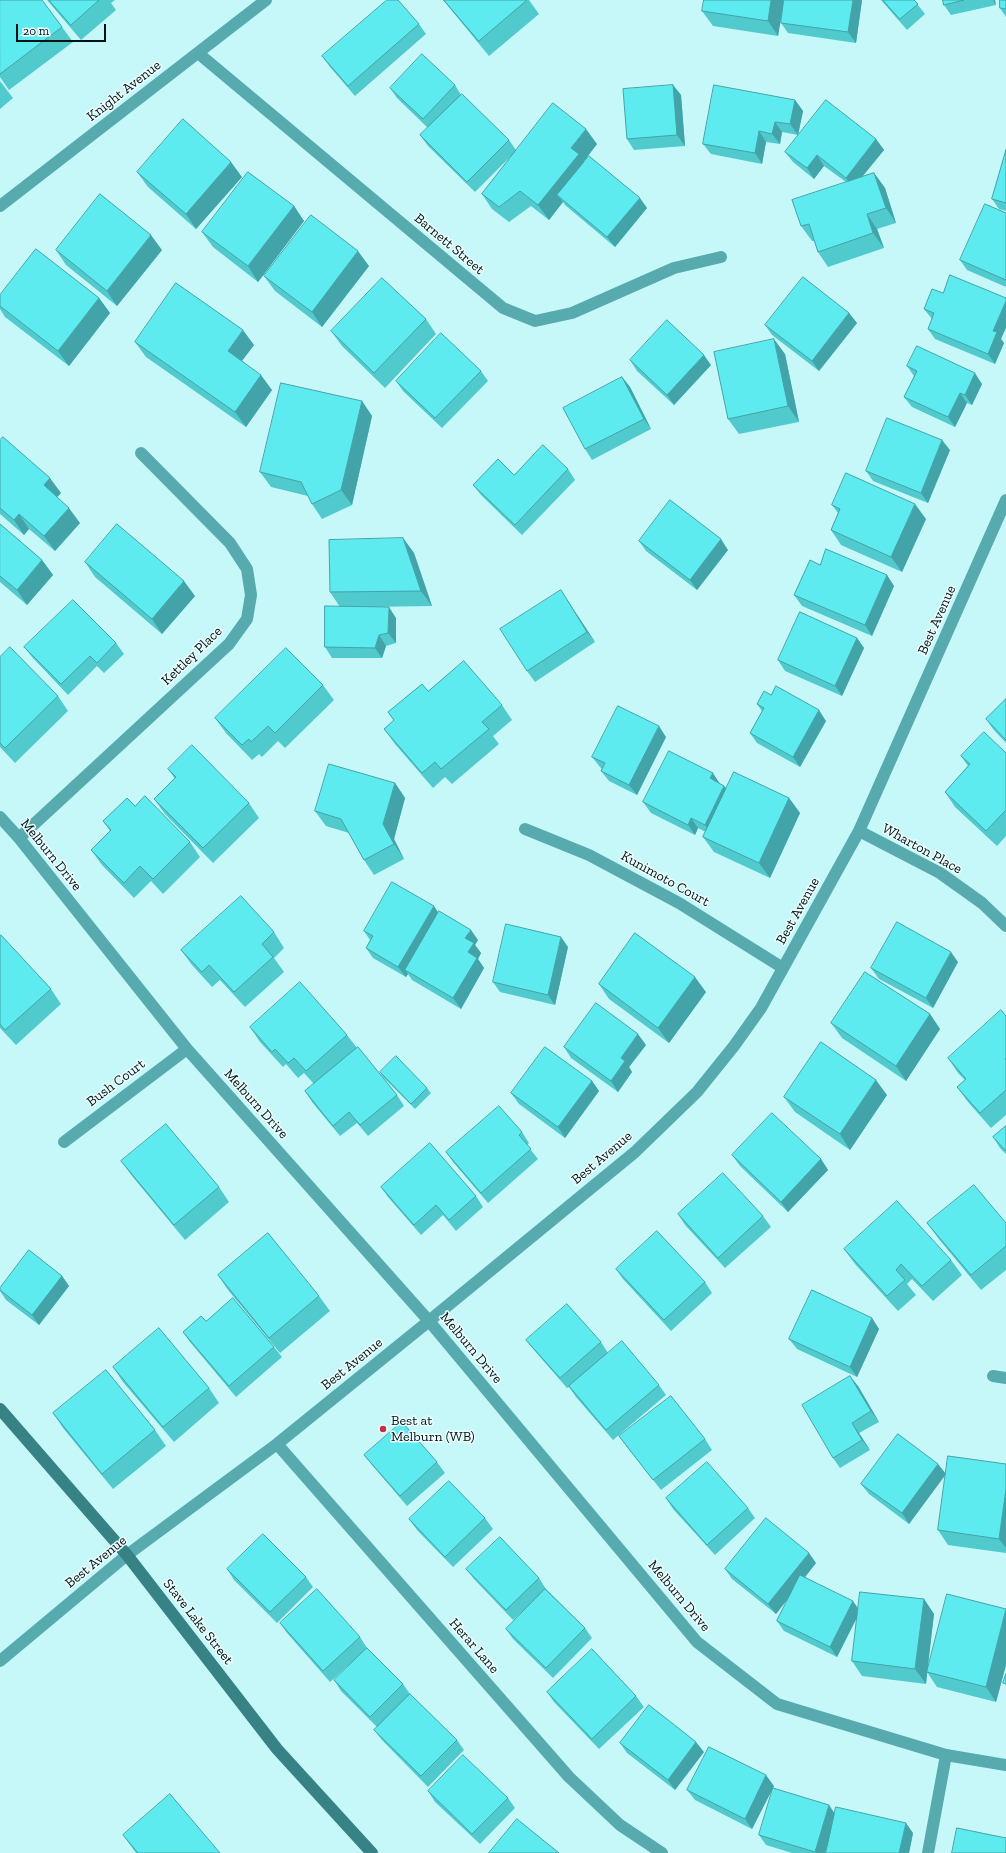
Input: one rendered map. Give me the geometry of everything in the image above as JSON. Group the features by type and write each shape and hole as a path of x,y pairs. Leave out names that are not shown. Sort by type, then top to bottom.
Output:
{"main road":[{"name":"Stave Lake Street","path":"0,1409 127,1555 278,1749 372,1853"}],"street":[{"name":"Knight Avenue","path":"0,206 266,0"},
{"name":"Barnett Street","path":"198,53 503,308 535,321 572,313 674,268 721,257"},
{"name":"Kettley Place","path":"19,838 229,644 247,619 251,595 247,569 230,543 141,453"},
{"name":"Best Avenue","path":"0,1661 127,1555 277,1444 429,1321 635,1152 697,1092 761,1008 859,831 1006,500"},
{"name":"Melburn Drive","path":"0,817 19,838 187,1049 429,1321 697,1642 777,1704 946,1755 1006,1765"},
{"name":"Kunimoto Court","path":"525,830 589,855 672,899 783,968"},
{"name":"Wharton Place","path":"859,831 940,873 982,903 1006,926"},
{"name":"Bush Court","path":"64,1142 187,1049"},
{"path":"993,1376 1006,1378"},
{"name":"Herar Lane","path":"277,1444 569,1777 620,1825 662,1853"},
{"path":"928,1853 946,1755"}],"building":[{"path":"0,0 42,0 62,27 0,74"},
{"path":"49,0 99,0 71,25"},
{"path":"387,0 398,0 419,24 348,86 322,56"},
{"path":"444,0 527,0 479,41"},
{"path":"704,0 771,0 768,21 702,11"},
{"path":"784,0 853,0 848,32 781,23"},
{"path":"883,0 914,0 918,4 900,19"},
{"path":"943,0 964,0 944,5"},
{"path":"1000,0 1006,0 1006,9 1000,8"},
{"path":"422,54 455,85 423,119 390,88"},
{"path":"673,85 677,135 627,139 623,89"},
{"path":"714,85 795,100 790,124 775,122 772,134 759,131 755,153 703,144"},
{"path":"462,94 509,140 467,182 420,135"},
{"path":"826,100 876,139 846,178 817,155 807,168 785,152"},
{"path":"553,103 586,129 571,148 579,154 538,205 520,191 499,207 482,194"},
{"path":"183,119 231,162 186,214 137,172"},
{"path":"1006,150 1006,203 992,199"},
{"path":"589,156 640,198 607,237 557,195"},
{"path":"248,172 294,206 248,266 202,232"},
{"path":"874,173 886,208 867,214 873,233 818,252 809,224 801,226 792,200"},
{"path":"100,194 151,235 107,291 56,250"},
{"path":"985,204 1006,213 1006,280 960,260"},
{"path":"311,215 358,251 312,312 264,276"},
{"path":"36,249 99,298 58,351 0,306 0,295"},
{"path":"950,275 1006,298 993,331 997,332 988,354 928,329 934,313 924,309 932,289 943,293"},
{"path":"803,277 849,313 812,361 765,325"},
{"path":"382,278 426,319 374,373 331,331"},
{"path":"176,283 243,330 228,351 261,375 235,412 135,342"},
{"path":"667,320 704,355 667,395 630,360"},
{"path":"441,333 481,371 435,418 396,381"},
{"path":"774,339 788,406 728,419 714,352"},
{"path":"917,346 975,373 965,395 960,393 948,417 904,397 917,371 907,366"},
{"path":"622,377 644,419 585,449 563,408"},
{"path":"281,383 362,401 341,490 312,504 301,482 260,472"},
{"path":"887,418 942,440 921,493 866,471"},
{"path":"3,437 50,478 44,485 69,508 44,536 19,514 14,520 0,508 0,440"},
{"path":"543,445 568,469 515,525 473,485 498,459 514,475"},
{"path":"846,473 915,504 891,557 831,530 840,509 832,505"},
{"path":"670,500 721,539 690,580 639,541"},
{"path":"0,524 42,560 17,590 0,576"},
{"path":"117,524 184,581 152,619 85,562"},
{"path":"403,538 421,591 330,592 329,540"},
{"path":"826,549 887,575 865,625 794,595 810,560 820,565"},
{"path":"561,590 587,632 527,671 500,629"},
{"path":"73,600 116,643 97,663 90,656 61,684 24,647"},
{"path":"325,606 389,607 388,633 379,635 375,648 325,647"},
{"path":"800,612 857,638 835,686 778,660"},
{"path":"10,647 58,696 5,748 0,743 0,657"},
{"path":"286,648 323,685 275,733 268,726 251,742 249,739 242,745 215,718"},
{"path":"464,661 502,705 482,722 489,729 441,769 435,762 422,773 384,729 394,720 388,712 422,684 428,691"},
{"path":"776,686 819,710 793,757 750,733 764,708 757,704 764,691 771,695"},
{"path":"1006,699 1006,740 986,719"},
{"path":"618,706 659,726 629,785 601,771 605,763 592,757"},
{"path":"984,732 1006,753 1006,810 986,831 945,792 970,764 961,756"},
{"path":"192,745 249,803 203,848 154,799 176,777 168,769"},
{"path":"669,751 713,773 710,778 724,786 705,825 691,818 688,825 643,802"},
{"path":"329,764 395,783 383,824 394,844 364,860 341,819 315,811"},
{"path":"734,772 789,798 759,863 703,837"},
{"path":"145,796 190,842 153,879 140,866 124,883 91,850 111,830 103,821 127,798 135,806"},
{"path":"392,882 434,906 398,967 366,948 373,936 364,931"},
{"path":"241,896 274,932 262,944 273,957 234,992 209,965 202,972 181,950"},
{"path":"439,911 471,930 465,938 474,943 468,952 477,958 453,998 405,970"},
{"path":"897,922 951,952 926,998 871,968"},
{"path":"506,924 561,937 548,995 493,982"},
{"path":"635,933 695,977 658,1028 599,984"},
{"path":"1,935 51,989 5,1030 0,1024"},
{"path":"865,972 930,1014 896,1066 831,1023"},
{"path":"300,982 347,1035 306,1071 294,1058 288,1063 275,1049 272,1052 250,1027"},
{"path":"596,1003 638,1034 621,1058 625,1061 611,1081 564,1047"},
{"path":"1001,1010 1006,1016 1006,1090 980,1113 957,1087 966,1079 948,1058"},
{"path":"821,1042 876,1080 840,1134 784,1097"},
{"path":"358,1047 397,1095 360,1125 349,1112 333,1126 305,1091"},
{"path":"545,1047 592,1081 558,1127 511,1093"},
{"path":"396,1056 427,1088 411,1104 380,1072"},
{"path":"499,1106 522,1132 519,1135 531,1149 481,1193 446,1152"},
{"path":"772,1113 821,1159 781,1202 732,1155"},
{"path":"166,1124 219,1187 174,1225 121,1161"},
{"path":"1006,1126 1006,1151 993,1137"},
{"path":"430,1143 476,1196 449,1220 436,1205 414,1225 381,1187"},
{"path":"723,1173 763,1216 718,1258 678,1214"},
{"path":"974,1185 1006,1223 1006,1246 971,1275 927,1223"},
{"path":"897,1201 951,1260 922,1286 901,1264 896,1270 905,1280 887,1296 844,1249"},
{"path":"657,1231 705,1282 664,1320 616,1269"},
{"path":"268,1233 319,1296 269,1338 218,1275"},
{"path":"29,1250 62,1276 32,1315 0,1290"},
{"path":"812,1290 872,1318 850,1367 789,1339"},
{"path":"233,1298 274,1347 229,1386 183,1332 201,1316 206,1321"},
{"path":"567,1304 601,1342 560,1378 526,1340"},
{"path":"159,1328 209,1388 163,1427 113,1367"},
{"path":"622,1341 659,1385 606,1430 569,1386"},
{"path":"106,1370 155,1430 102,1474 53,1413"},
{"path":"850,1376 871,1411 852,1423 862,1440 833,1458 802,1405"},
{"path":"671,1396 705,1439 653,1480 619,1436"},
{"path":"402,1422 437,1462 400,1496 364,1455"},
{"path":"898,1434 938,1464 902,1513 861,1484"},
{"path":"948,1456 1006,1464 1006,1489 999,1539 938,1530"},
{"path":"707,1462 748,1508 707,1545 666,1498"},
{"path":"449,1481 485,1518 445,1557 409,1519"},
{"path":"766,1518 809,1553 768,1604 725,1569"},
{"path":"263,1534 306,1577 270,1612 227,1569"},
{"path":"500,1537 539,1578 506,1610 466,1569"},
{"path":"800,1575 853,1601 830,1647 777,1621"},
{"path":"317,1589 360,1637 323,1671 280,1623"},
{"path":"545,1589 585,1628 546,1668 506,1629"},
{"path":"860,1592 924,1599 915,1669 852,1661"},
{"path":"947,1594 1006,1609 986,1687 927,1672"},
{"path":"367,1648 403,1684 370,1717 334,1680"},
{"path":"592,1649 636,1696 592,1739 547,1692"},
{"path":"1006,1674 1006,1684 1003,1683"},
{"path":"410,1694 457,1740 421,1776 374,1730"},
{"path":"649,1705 696,1742 668,1780 620,1743"},
{"path":"709,1747 766,1775 745,1819 687,1790"},
{"path":"463,1755 508,1798 472,1834 428,1791"},
{"path":"773,1788 829,1805 815,1852 759,1835"},
{"path":"170,1794 220,1853 138,1853 123,1835"},
{"path":"836,1807 906,1823 899,1853 826,1853"},
{"path":"517,1819 559,1853 489,1853"},
{"path":"957,1828 1006,1838 1006,1853 952,1853"}],"place":[{"name":"Best at Melburn (WB)","path":"383,1429"}]}
